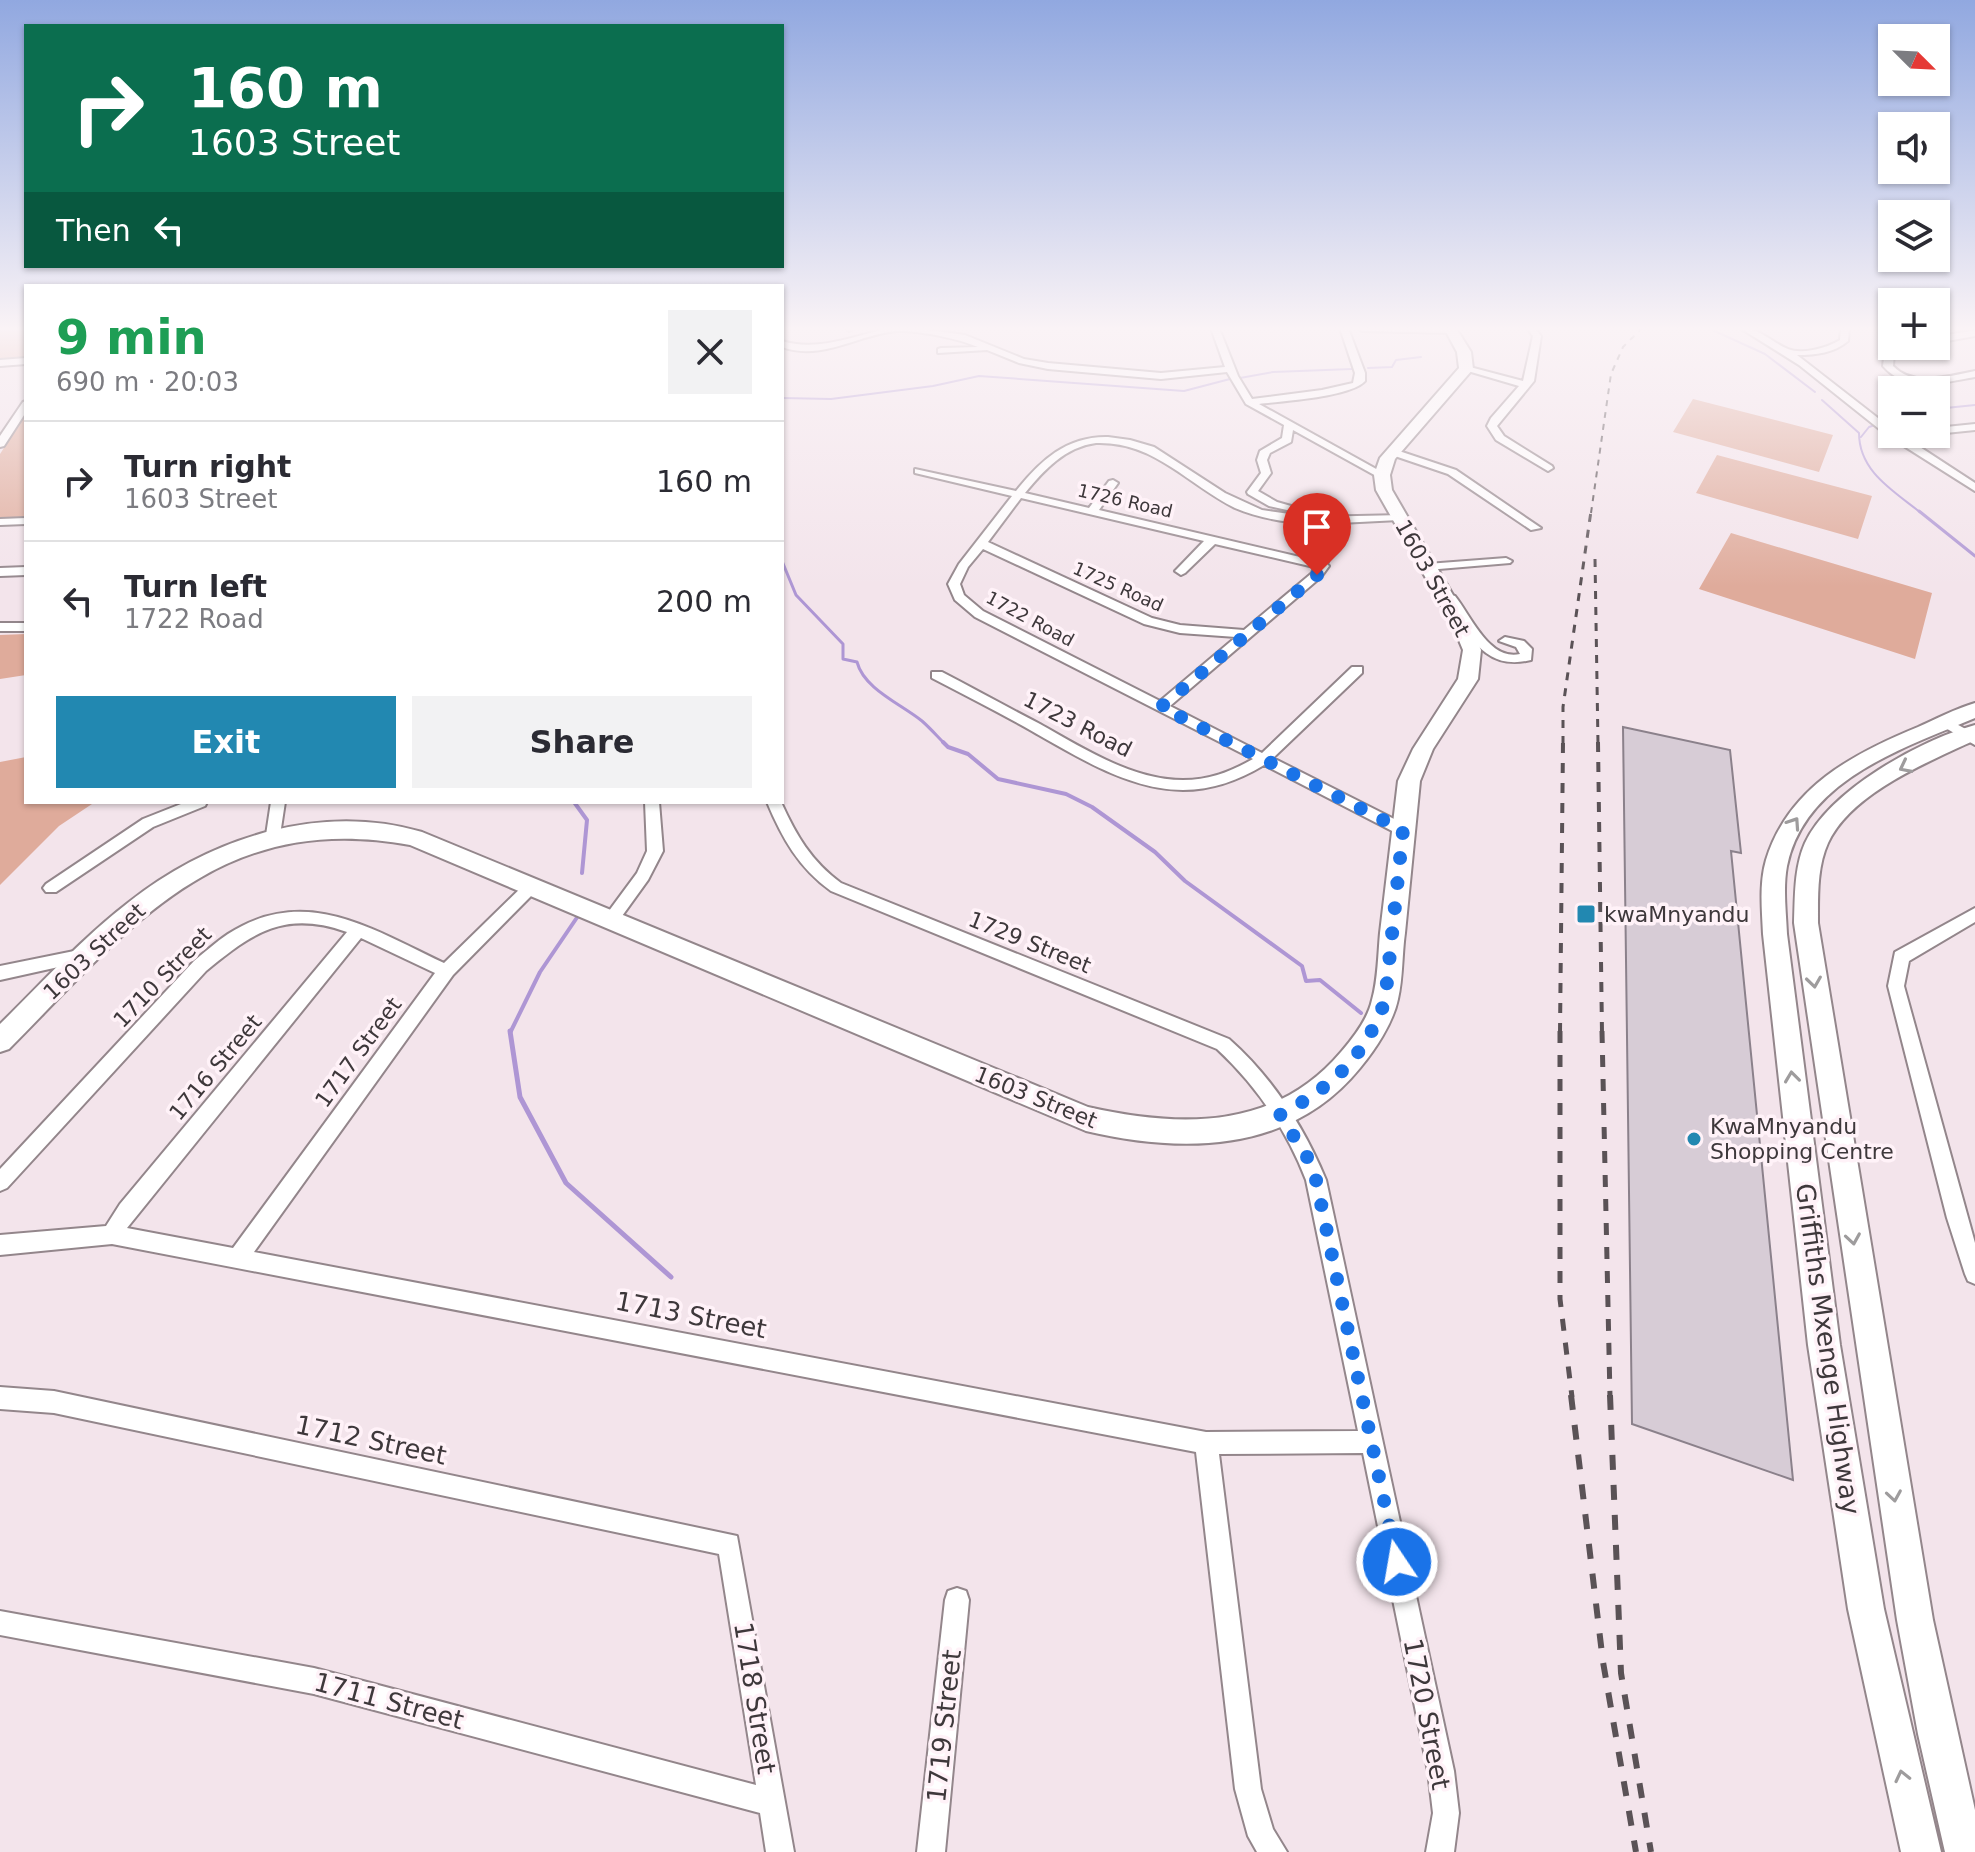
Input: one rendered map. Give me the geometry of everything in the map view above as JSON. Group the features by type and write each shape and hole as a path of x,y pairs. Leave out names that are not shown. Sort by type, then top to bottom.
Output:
{"street":[{"path":"0,444 19,414"},
{"path":"1271,414 1382,475 1393,452 1426,414"},
{"path":"1499,414 1494,420 1493,430 1500,438 1548,468"},
{"path":"1161,707 1305,586 1323,566 1325,545 1318,521 1273,504 1252,492 1267,471 1262,460 1265,451 1287,440 1289,425"},
{"path":"1950,430 1975,427"},
{"name":"1722 Road","path":"1399,517 1318,521 1275,517 1246,508 1156,450 1115,440 1091,440 1064,449 1020,495 963,566 954,584 957,594 970,608 1403,830"},
{"path":"1914,448 1975,488"},
{"path":"1393,452 1452,472 1535,528"},
{"name":"1726 Road","path":"919,471 1323,566"},
{"name":"1603 Street","path":"0,1041 136,909 180,879 273,835 334,827 385,830 414,838 1071,1113 1115,1127 1182,1134 1217,1132 1250,1127 1280,1115 1315,1096 1346,1068 1363,1047 1376,1023 1385,1001 1406,795 1413,767 1460,694 1473,663 1468,638 1384,490 1382,475"},
{"path":"1092,512 1113,483"},
{"path":"0,522 24,521"},
{"path":"1181,571 1212,540"},
{"name":"1725 Road","path":"982,544 1159,625 1247,634"},
{"path":"1427,567 1506,561"},
{"path":"0,572 24,571"},
{"path":"1443,593 1467,617 1492,655 1505,660 1526,657 1526,649 1520,644 1505,641"},
{"path":"0,627 24,627"},
{"name":"1723 Road","path":"937,675 1116,771 1138,779 1186,786 1221,782 1247,771 1263,760 1357,670"},
{"name":"Griffiths Mxenge Highway","path":"1921,1852 1866,1609 1824,1345 1775,934 1773,891 1777,860 1786,835 1818,793 1853,766 1968,728"},
{"name":"Griffiths Mxenge Highway","path":"1965,1852 1937,1734 1909,1590 1806,923 1808,876 1822,832 1864,790 1968,728"},
{"path":"51,888 148,823 195,804"},
{"path":"273,835 278,804"},
{"path":"611,919 643,876 655,851 652,804"},
{"name":"1729 Street","path":"775,804 798,854 809,867 836,887 1223,1044 1240,1057 1280,1115"},
{"name":"1717 Street","path":"238,1258 446,971 532,886"},
{"path":"1975,914 1910,949 1901,957 1897,971 1900,1006 1966,1219 1975,1274"},
{"name":"1710 Street","path":"0,1182 226,940 251,925 294,915 331,919 446,971"},
{"name":"1716 Street","path":"112,1235 127,1210 357,931"},
{"path":"0,973 90,954"},
{"name":"1720 Street","path":"1280,1115 1309,1160 1316,1180 1441,1771 1446,1813 1440,1852"},
{"name":"1713 Street","path":"0,1245 112,1235 1206,1443 1371,1442"},
{"name":"1712 Street","path":"0,1398 54,1402 729,1544"},
{"path":"1206,1443 1248,1789 1262,1836 1273,1852"},
{"name":"1718 Street","path":"729,1544 780,1852"},
{"name":"1719 Street","path":"931,1852 957,1600"},
{"name":"1711 Street","path":"0,1623 314,1681 772,1803"}],"shaded area":[{"path":"1684,414 1753,414 1833,435 1819,472 1673,432"},
{"path":"24,417 24,517 0,517 0,454"},
{"path":"1717,455 1872,496 1858,539 1696,493"},
{"path":"1731,533 1932,593 1915,659 1699,589"},
{"path":"24,634 24,675 0,679 0,635"},
{"path":"24,757 24,804 92,804 59,826 0,885 0,762"}],"building":[{"name":"KwaMnyandu Shopping Centre","path":"1623,727 1730,750 1741,853 1731,851 1793,1480 1632,1424"}],"waterway":[{"path":"1838,414 1859,433 1861,447 1871,470 1921,513"},
{"path":"1861,437 1869,427 1878,424"},
{"path":"1919,511 1975,556"},
{"path":"784,566 796,595 843,644 843,659 857,662 861,672 875,688 922,721 948,747 968,754 998,779 1066,794 1092,807 1155,852 1185,881 1302,966 1306,981 1320,980 1361,1013"},
{"path":"575,804 587,820 582,873"},
{"path":"510,1033 540,972 578,916"},
{"path":"510,1033 520,1097 566,1183 671,1277"}],"railway":[{"path":"1591,513 1605,414"},
{"path":"1563,742 1563,707 1591,511"},
{"path":"1595,559 1598,744"},
{"path":"1560,1033 1563,742"},
{"path":"1598,742 1602,1033"},
{"path":"1602,1031 1610,1397"},
{"path":"1560,1033 1560,1299 1572,1397"},
{"path":"1571,1395 1603,1662 1636,1852"},
{"path":"1610,1395 1621,1673 1651,1852"}],"place":[{"name":"kwaMnyandu","path":"1586,914"},
{"name":"KwaMnyandu Shopping Centre","path":"1694,1139"}],"route":[{"path":"1317,575 1161,707 1403,830 1385,1001 1376,1023 1363,1047 1346,1068 1315,1096 1280,1115 1309,1160 1316,1180 1397,1562"}]}
